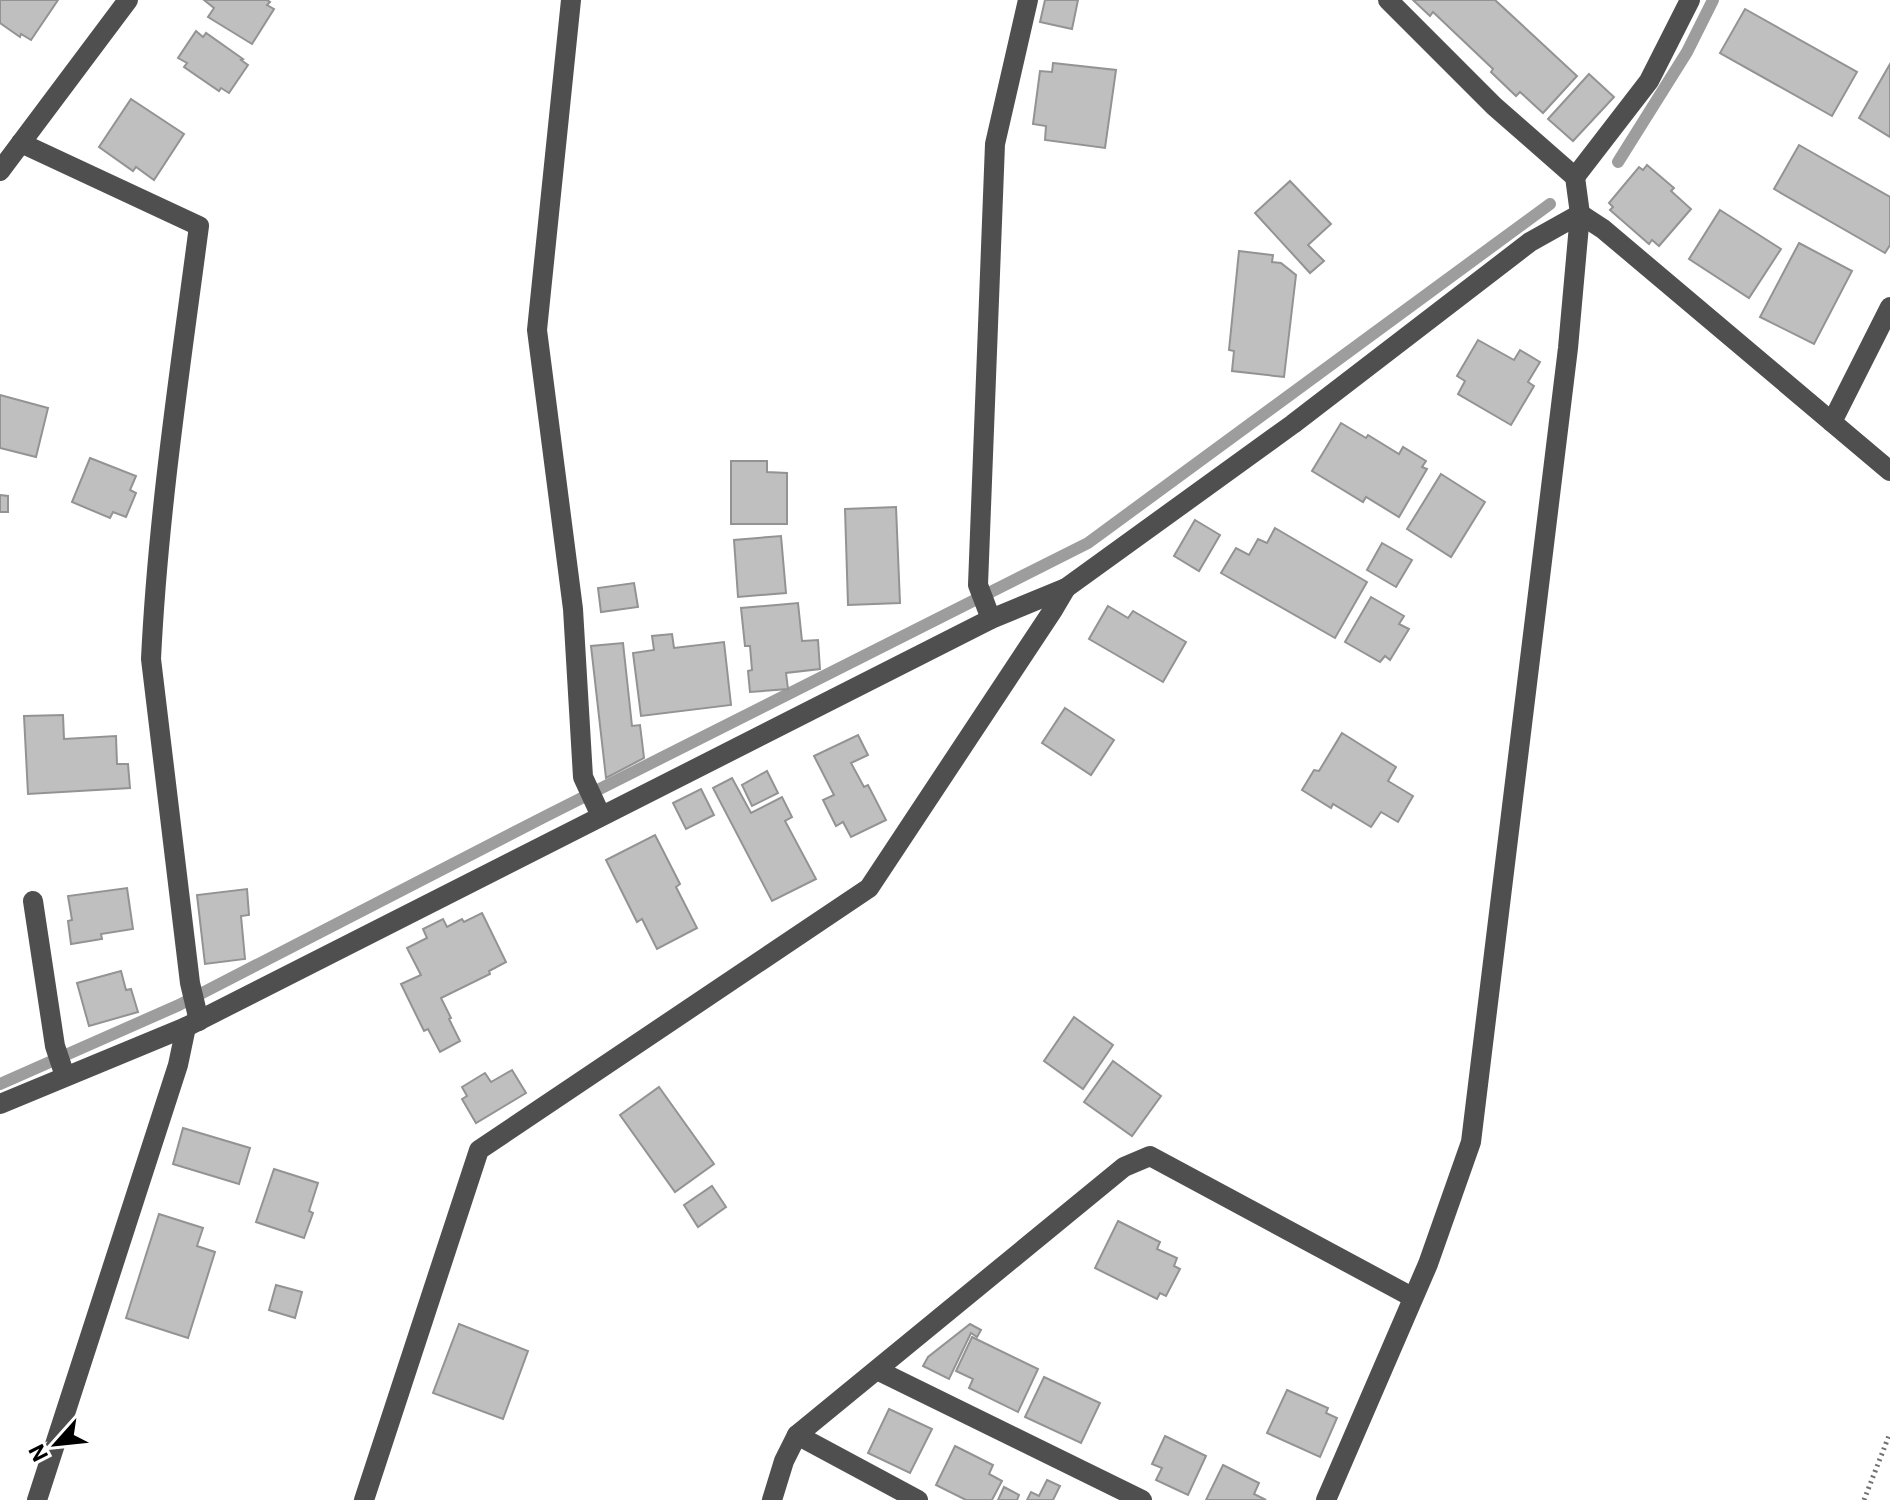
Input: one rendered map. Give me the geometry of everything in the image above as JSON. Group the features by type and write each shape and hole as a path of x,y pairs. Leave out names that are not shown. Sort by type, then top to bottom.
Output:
{"street":[{"path":"0,171 128,0"},
{"path":"571,0 537,330 573,609 583,777 601,816"},
{"path":"991,619 978,585 995,144 1028,0"},
{"path":"1326,1500 1428,1264 1471,1142 1568,348 1580,214 1575,177 1494,106 1388,0"},
{"path":"1575,177 1649,81 1690,0"},
{"path":"21,143 199,226 153,605 151,659 190,983 192,1024 37,1500"},
{"path":"1580,214 1603,229 1890,471"},
{"path":"0,1104 192,1024 991,619 1066,588 1293,424 1530,242 1580,214"},
{"path":"1832,422 1890,307"},
{"path":"364,1500 479,1150 869,888 1066,588"},
{"path":"33,901 55,1046 65,1076"},
{"path":"772,1500 784,1461 797,1435 1124,1167 1150,1156 1412,1297"},
{"path":"877,1370 1142,1500"},
{"path":"797,1435 918,1500"}],"path":[{"path":"1864,1500 1890,1433"}],"building":[{"path":"0,0 58,0 31,40 21,34 20,37 0,23"},
{"path":"204,0 267,0 270,2 267,5 274,9 252,44 208,17 214,8"},
{"path":"1045,0 1078,0 1072,29 1040,22"},
{"path":"1413,0 1495,0 1577,76 1543,113 1520,92 1516,96 1491,72 1493,69 1433,12 1430,16"},
{"path":"1745,9 1857,72 1832,116 1720,53"},
{"path":"196,31 203,37 206,33 248,65 229,93 221,88 219,91 184,67 187,63 178,58"},
{"path":"1053,63 1116,70 1105,148 1045,140 1046,126 1033,124 1040,71 1052,72"},
{"path":"1890,64 1890,137 1859,118"},
{"path":"1589,74 1614,97 1573,141 1548,119"},
{"path":"131,99 184,134 154,180 136,167 133,171 99,147"},
{"path":"1799,145 1890,197 1890,245 1885,253 1774,189"},
{"path":"1647,165 1674,188 1671,191 1691,209 1659,246 1652,240 1649,244 1610,210 1613,207 1609,203 1639,167 1643,170"},
{"path":"1290,181 1331,224 1308,245 1324,261 1310,273 1255,213"},
{"path":"1720,210 1781,249 1749,298 1689,259"},
{"path":"1799,243 1852,271 1814,344 1760,317"},
{"path":"1239,251 1273,255 1272,262 1281,263 1296,275 1284,377 1232,371 1234,351 1229,350"},
{"path":"1478,340 1514,360 1520,350 1540,362 1528,382 1534,386 1511,425 1458,394 1465,381 1457,376"},
{"path":"0,395 48,408 36,457 0,448"},
{"path":"1341,423 1399,454 1403,447 1426,461 1422,467 1427,469 1399,517 1366,497 1363,502 1312,471"},
{"path":"90,458 136,476 130,490 136,493 126,517 113,512 110,518 72,502"},
{"path":"731,461 767,461 767,472 787,473 787,524 731,524"},
{"path":"1441,474 1485,502 1451,557 1407,529"},
{"path":"0,495 8,496 8,512 0,512"},
{"path":"896,507 900,603 848,605 845,509"},
{"path":"1195,520 1220,535 1199,571 1174,556"},
{"path":"1275,528 1367,582 1335,638 1221,573 1236,548 1249,555 1258,539 1267,543"},
{"path":"781,536 786,593 738,597 734,540"},
{"path":"1382,543 1412,560 1396,587 1367,570"},
{"path":"634,583 638,607 601,612 598,588"},
{"path":"1371,597 1404,616 1399,624 1409,629 1390,660 1385,656 1380,662 1345,642"},
{"path":"798,603 802,641 818,640 820,669 786,673 788,689 750,692 750,646 745,646 741,608"},
{"path":"1108,606 1128,618 1133,611 1186,642 1163,682 1089,639"},
{"path":"672,634 674,648 724,642 731,705 641,716 633,653 654,650 652,636"},
{"path":"623,643 632,726 640,725 644,758 606,778 591,646"},
{"path":"1065,708 1114,740 1091,775 1042,743"},
{"path":"63,715 64,739 116,736 117,764 128,764 130,788 28,794 24,716"},
{"path":"1342,733 1396,767 1388,781 1413,796 1398,822 1381,812 1371,827 1302,790 1314,770 1319,771"},
{"path":"858,735 868,755 851,763 864,787 868,785 886,820 851,837 843,822 836,826 823,800 834,795 814,756"},
{"path":"767,771 778,793 752,806 742,785"},
{"path":"732,778 751,813 782,797 792,817 785,821 816,879 772,901 713,788"},
{"path":"701,789 714,815 686,829 673,803"},
{"path":"655,835 680,884 676,887 697,928 657,949 642,919 637,922 606,860"},
{"path":"127,888 133,929 101,934 102,939 71,944 68,921 72,920 68,896"},
{"path":"247,889 249,915 241,916 245,959 205,964 197,895"},
{"path":"482,913 506,962 489,971 490,974 441,998 460,1041 440,1052 428,1029 424,1031 401,984 421,975 407,948 427,938 423,929 443,919 447,927"},
{"path":"121,971 126,990 131,989 138,1012 89,1026 77,983"},
{"path":"1074,1017 1113,1045 1083,1089 1044,1061"},
{"path":"1113,1061 1161,1096 1132,1136 1084,1102"},
{"path":"512,1070 526,1093 476,1123 462,1099 467,1096 462,1087 485,1073 491,1082"},
{"path":"659,1087 714,1164 675,1192 620,1115"},
{"path":"183,1128 250,1148 239,1184 173,1164"},
{"path":"274,1169 318,1183 309,1211 313,1213 304,1238 256,1222"},
{"path":"712,1186 726,1207 698,1227 684,1205"},
{"path":"159,1214 203,1228 197,1246 215,1252 188,1338 126,1318"},
{"path":"1118,1221 1160,1242 1157,1249 1177,1258 1174,1266 1180,1269 1166,1296 1160,1293 1157,1299 1095,1268"},
{"path":"276,1285 302,1292 295,1318 269,1310"},
{"path":"459,1324 528,1351 503,1419 433,1393"},
{"path":"970,1324 981,1330 977,1337 971,1333 949,1379 923,1366 928,1357"},
{"path":"972,1337 1038,1369 1018,1412 969,1388 973,1379 956,1371"},
{"path":"1044,1377 1100,1403 1081,1443 1025,1417"},
{"path":"1287,1390 1328,1408 1326,1413 1337,1418 1320,1457 1267,1433"},
{"path":"889,1409 932,1429 910,1473 868,1453"},
{"path":"1165,1436 1206,1456 1188,1495 1156,1480 1162,1468 1152,1464"},
{"path":"955,1446 993,1465 989,1474 1002,1481 992,1500 966,1500 936,1485"},
{"path":"1223,1465 1259,1483 1254,1494 1266,1500 1206,1500"},
{"path":"1047,1480 1060,1486 1053,1500 1027,1500 1031,1492 1039,1496"},
{"path":"1004,1487 1019,1495 1017,1500 998,1500"}],"waterway":[{"path":"1618,162 1687,52 1713,0"},
{"path":"0,1084 179,1005 1088,543 1550,204"}]}
